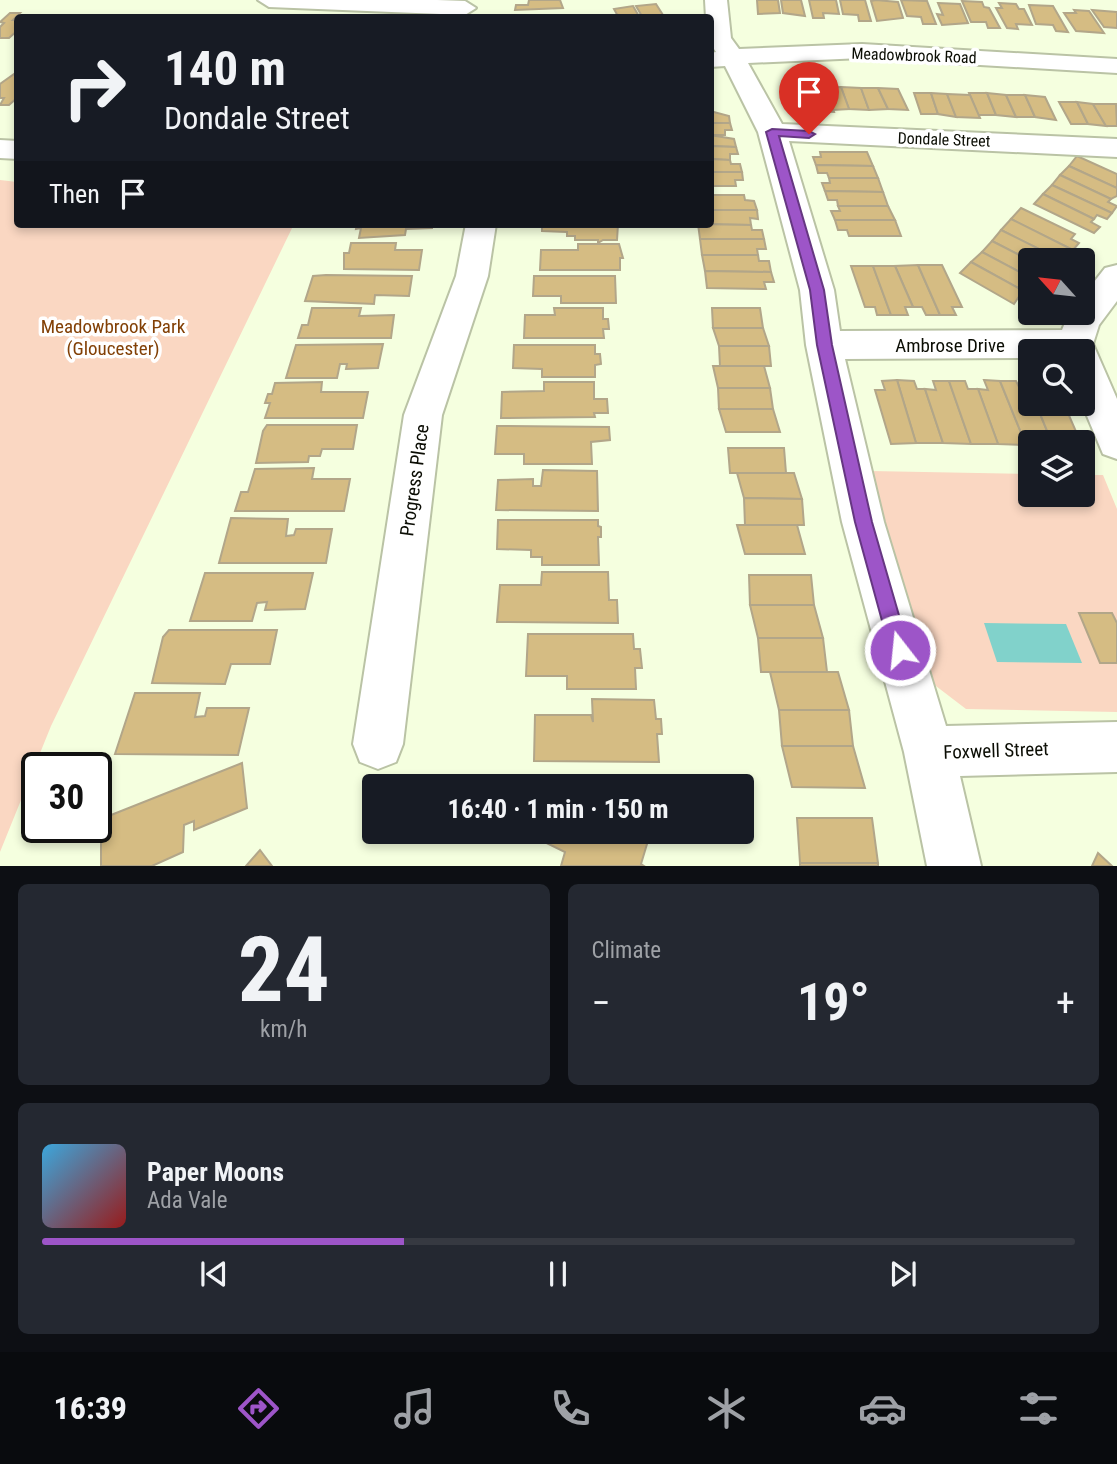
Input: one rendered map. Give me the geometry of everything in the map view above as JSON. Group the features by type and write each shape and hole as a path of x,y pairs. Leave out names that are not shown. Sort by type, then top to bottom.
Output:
{"street":[{"path":"269,0 465,9"},
{"name":"Foxwell Street","path":"716,0 720,59 747,81 772,132 817,290 824,345 863,522 929,752 1117,747"},
{"name":"Meadowbrook Road","path":"720,59 830,52 1117,65"},
{"name":"Dondale Street","path":"772,132 1117,148"},
{"name":"Progress Place","path":"378,744 423,415 472,276 480,228"},
{"path":"1081,339 1083,320 1117,277"},
{"name":"Ambrose Drive","path":"824,345 1018,351"},
{"path":"1095,390 1117,442"},
{"path":"929,752 954,866"}],"green space":[{"name":"Meadowbrook Park (Gloucester)","path":"0,180 14,182 14,228 292,228 40,752 21,752 21,800 0,852"},
{"path":"870,471 1018,474 1018,507 1095,507 1095,475 1103,475 1117,509 1117,712 966,709 932,683"}],"water":[{"path":"984,623 1066,624 1082,663 997,662"}],"building":[{"path":"529,0 560,0 563,8 515,10 516,5 528,5"},
{"path":"757,0 778,0 780,13 758,14"},
{"path":"781,0 801,0 805,16 783,13"},
{"path":"809,0 836,0 839,14 823,13 824,18 813,18"},
{"path":"840,0 865,0 871,21 859,21 858,15 843,14"},
{"path":"901,0 927,1 936,24 923,24 921,17 907,16"},
{"path":"871,1 898,2 903,18 877,21"},
{"path":"962,1 982,2 984,7 989,8 1000,28 988,28 986,22 971,22"},
{"path":"938,3 960,4 968,23 942,25 937,14 943,15"},
{"path":"999,3 1016,4 1019,9 1024,9 1032,25 1016,24 1018,29 1007,28 996,8 1002,8"},
{"path":"656,4 662,14 641,14 636,6"},
{"path":"1029,5 1053,6 1068,32 1056,31 1053,25 1036,24"},
{"path":"633,6 638,14 617,14 614,9"},
{"path":"1074,10 1089,11 1104,33 1076,31 1064,13 1076,13"},
{"path":"1092,10 1117,12 1117,28 1104,27"},
{"path":"10,13 20,13 14,14 14,34 9,38 0,38 0,27 4,23 0,22"},
{"path":"14,74 14,101 9,105 0,105 4,98 0,98 0,84"},
{"path":"841,87 861,88 869,110 849,109"},
{"path":"841,87 849,109 833,110 825,88"},
{"path":"861,88 878,88 888,109 869,110"},
{"path":"878,88 898,89 908,110 888,109"},
{"path":"806,89 814,111 796,112 789,90"},
{"path":"806,89 826,91 834,112 814,111"},
{"path":"914,93 931,93 938,114 921,114"},
{"path":"931,93 947,94 956,117 938,114"},
{"path":"969,93 987,93 996,115 978,115"},
{"path":"987,93 1006,95 1016,117 996,115"},
{"path":"947,94 970,95 980,118 956,117"},
{"path":"1006,95 1025,95 1035,117 1016,117"},
{"path":"1025,95 1045,97 1056,120 1035,117"},
{"path":"1059,102 1077,102 1088,124 1071,124"},
{"path":"1077,102 1093,104 1106,126 1088,124"},
{"path":"1093,104 1116,104 1117,126 1106,126"},
{"path":"714,112 729,116 730,123 714,123"},
{"path":"714,123 730,123 732,130 725,130 725,135 714,135"},
{"path":"714,136 734,139 736,147 714,146"},
{"path":"714,146 736,147 738,154 730,154 730,160 714,159"},
{"path":"820,152 867,152 873,166 816,165 813,157 821,157"},
{"path":"1077,156 1117,174 1117,188 1069,166"},
{"path":"714,159 730,160 731,164 740,164 742,172 714,172"},
{"path":"816,165 873,166 878,178 829,178 827,173 818,173"},
{"path":"1069,166 1117,188 1117,196 1111,199 1060,175"},
{"path":"714,172 742,172 743,180 735,180 736,186 714,186"},
{"path":"1060,175 1111,199 1108,202 1117,206 1112,213 1052,185"},
{"path":"829,178 878,178 883,192 825,191 822,183 830,183"},
{"path":"1052,185 1112,213 1107,219 1097,215 1094,219 1043,194"},
{"path":"825,191 883,192 888,206 838,206 837,200 828,200"},
{"path":"1043,194 1094,219 1091,222 1100,227 1094,233 1034,204"},
{"path":"714,195 744,195 745,200 754,201 757,210 714,210"},
{"path":"838,206 888,206 895,220 835,220 831,211 840,211"},
{"path":"1021,208 1075,234 1071,239 1079,243 1075,248 1069,248 1011,219"},
{"path":"714,210 757,210 758,219 750,218 751,225 714,224"},
{"path":"1011,219 1069,248 1037,248 1001,230"},
{"path":"835,220 895,220 901,236 849,236 847,230 838,230"},
{"path":"714,224 751,225 752,230 762,230 764,239 700,239 699,228 714,228"},
{"path":"361,228 432,228 406,229 405,235 359,238"},
{"path":"542,228 618,228 617,240 603,240 598,243 598,240 575,240 575,236 567,236 567,232 542,231"},
{"path":"1001,230 1037,248 1018,248 1018,254 992,241"},
{"path":"700,239 764,239 766,249 757,249 758,255 702,255"},
{"path":"992,241 1018,254 1018,271 982,252"},
{"path":"351,243 396,243 395,250 422,250 419,270 344,269 344,253 349,253"},
{"path":"578,244 619,244 623,258 620,258 620,270 540,270 541,250 578,250"},
{"path":"982,252 1018,271 1018,288 971,262"},
{"path":"702,255 758,255 759,261 769,261 771,272 705,271"},
{"path":"971,262 1018,288 1018,298 1014,304 960,273"},
{"path":"918,265 940,315 926,315 922,307 913,307 895,266"},
{"path":"918,265 942,265 962,307 952,307 956,315 940,315"},
{"path":"851,266 873,266 891,315 877,315 875,307 865,307"},
{"path":"873,266 895,266 913,307 905,307 908,315 891,315"},
{"path":"705,271 771,272 774,282 764,282 766,289 707,288"},
{"path":"313,276 412,276 409,296 375,295 374,304 305,301"},
{"path":"534,276 615,276 616,303 561,303 561,296 533,296"},
{"path":"312,308 361,308 359,316 394,315 391,338 298,338 302,325 308,325"},
{"path":"554,308 603,308 603,319 608,319 609,329 603,329 604,338 524,338 525,315 555,315"},
{"path":"712,308 760,308 763,328 713,328"},
{"path":"713,328 763,328 769,346 719,346"},
{"path":"383,344 378,368 346,369 347,364 340,364 337,378 286,378 296,345"},
{"path":"514,345 595,345 595,354 600,354 601,364 595,365 595,377 542,377 542,369 513,368"},
{"path":"719,346 769,346 771,366 720,366"},
{"path":"713,366 764,366 770,388 718,388"},
{"path":"897,380 914,381 917,389 925,389 943,443 916,443"},
{"path":"897,380 916,443 891,444 875,390 885,390 882,381"},
{"path":"984,380 1000,381 1020,430 1018,445 998,444 978,389 988,390"},
{"path":"933,381 949,381 971,444 943,443 925,389 936,390"},
{"path":"949,381 965,381 968,389 978,389 998,444 971,444"},
{"path":"1000,381 1016,381 1018,416 1041,416 1047,430 1020,430"},
{"path":"322,382 321,392 368,392 363,418 265,418 270,403 265,403 268,394 272,394 275,383"},
{"path":"544,382 594,382 594,399 607,399 608,413 594,413 595,417 501,418 502,392 544,391"},
{"path":"718,388 770,388 773,409 719,409"},
{"path":"719,409 773,409 780,432 726,432"},
{"path":"1041,416 1069,416 1075,430 1047,430"},
{"path":"267,425 357,425 353,449 322,449 320,456 309,456 308,462 256,463 263,431"},
{"path":"497,426 609,427 610,440 591,442 592,464 524,464 524,454 495,454"},
{"path":"728,448 784,448 786,473 730,473"},
{"path":"314,468 312,479 350,479 344,511 235,511 241,492 248,492 255,469"},
{"path":"543,470 597,471 598,511 496,510 498,480 533,479 533,486 541,486"},
{"path":"737,473 794,473 802,499 744,498"},
{"path":"744,498 802,499 804,525 745,525"},
{"path":"231,518 288,519 286,536 294,535 296,529 332,529 326,563 219,563"},
{"path":"498,520 598,520 598,526 601,527 601,537 598,537 599,565 542,565 542,557 531,557 531,550 497,549"},
{"path":"737,525 797,525 805,554 745,554"},
{"path":"542,572 608,572 609,600 617,600 618,623 497,622 500,585 541,585"},
{"path":"205,573 313,573 305,609 265,610 267,602 257,603 252,621 190,621"},
{"path":"749,575 811,575 814,605 750,605"},
{"path":"750,605 814,605 823,638 758,638"},
{"path":"1079,613 1112,613 1117,623 1117,663 1100,663"},
{"path":"169,630 277,630 270,664 231,664 225,684 152,683 163,637"},
{"path":"528,634 633,634 634,649 640,649 642,668 635,668 636,689 567,689 567,676 526,676"},
{"path":"758,638 823,638 827,672 761,672"},
{"path":"770,672 838,672 849,710 779,710"},
{"path":"135,693 200,693 195,717 205,716 207,708 249,708 238,755 115,754"},
{"path":"592,699 654,700 656,719 661,719 662,734 657,734 659,762 534,761 535,715 591,715 593,722"},
{"path":"779,710 849,710 853,746 782,746"},
{"path":"782,746 853,746 865,788 792,787"},
{"path":"242,763 247,808 194,830 194,821 184,825 183,852 152,866 101,866 101,843 112,843 112,815"},
{"path":"797,818 872,818 878,863 800,863"},
{"path":"549,844 647,844 641,864 644,866 561,866 565,852"},
{"path":"260,850 272,866 246,866"},
{"path":"1098,853 1112,866 1092,866"},
{"path":"800,863 878,863 878,866 800,866"}],"route":[{"path":"809,134 772,132 817,290 824,345 863,522 900,650"}]}
